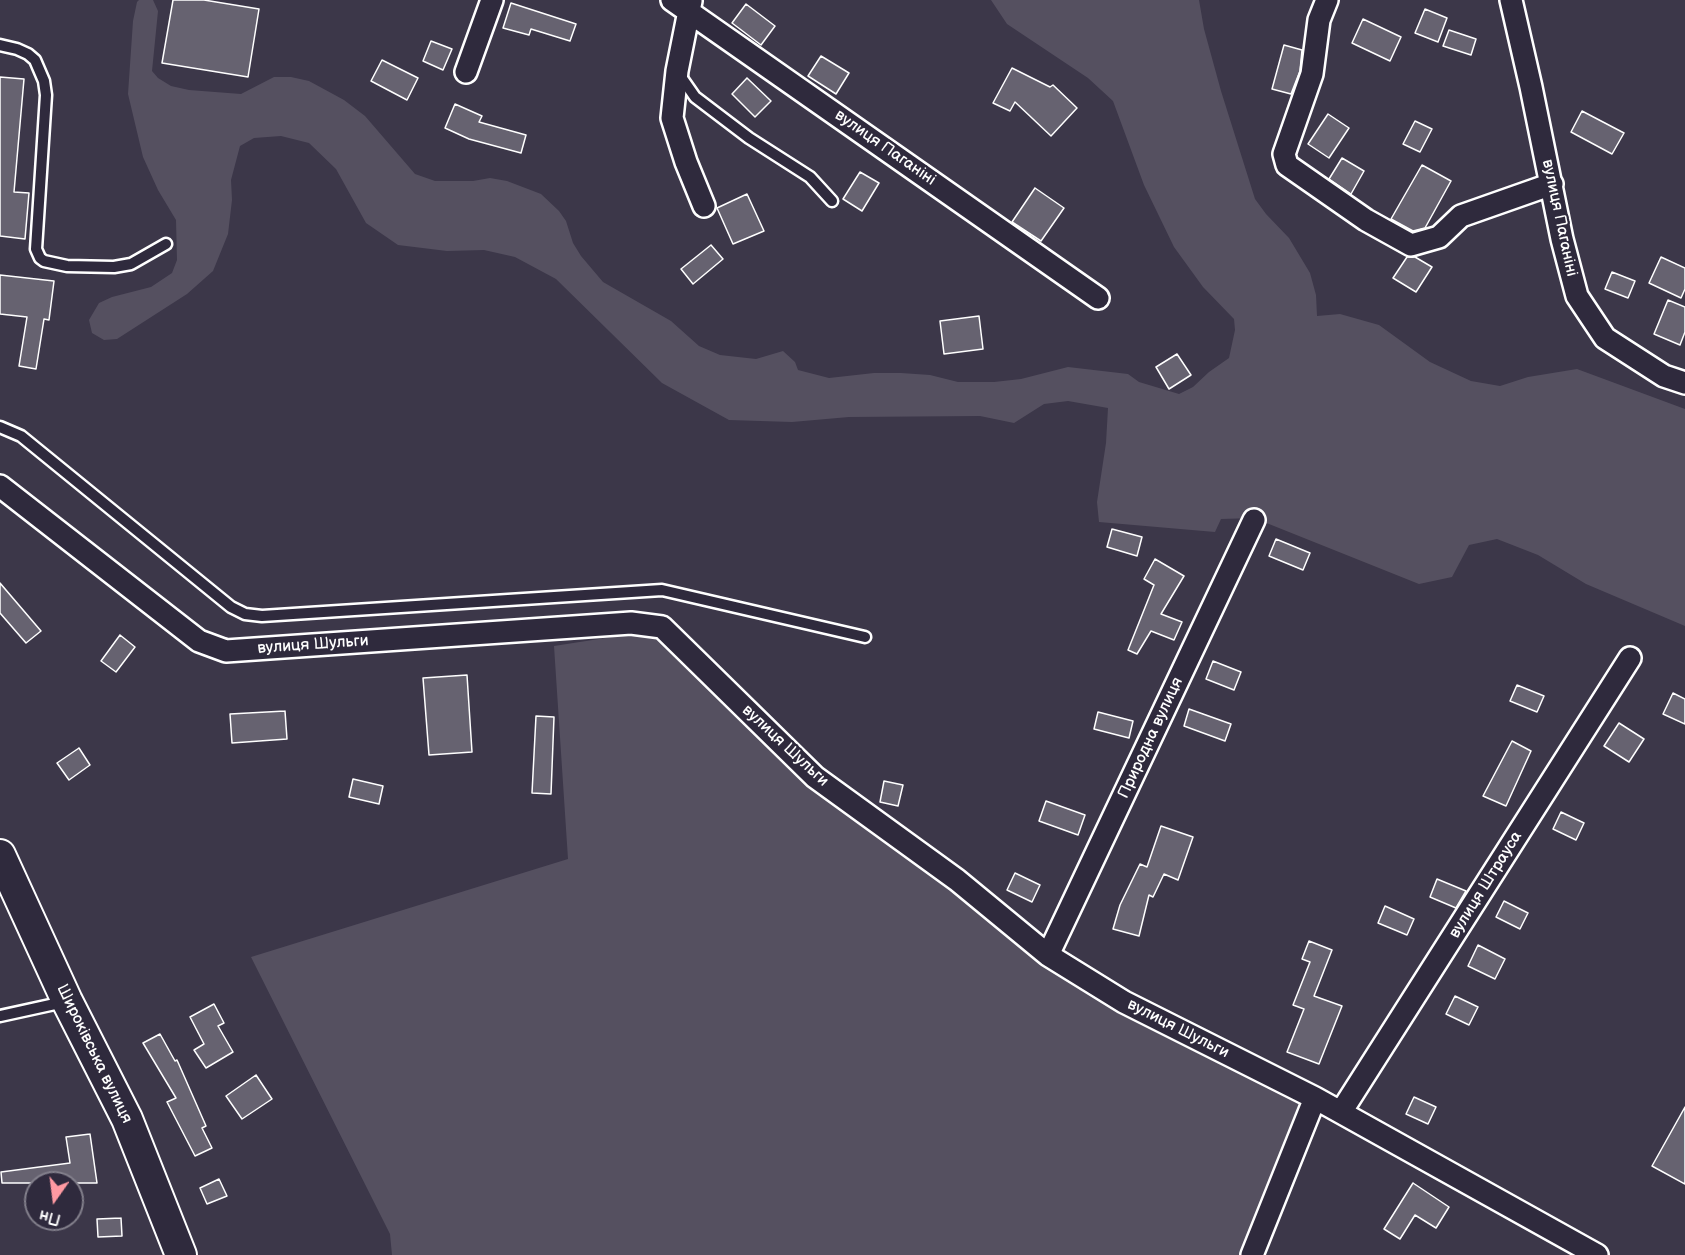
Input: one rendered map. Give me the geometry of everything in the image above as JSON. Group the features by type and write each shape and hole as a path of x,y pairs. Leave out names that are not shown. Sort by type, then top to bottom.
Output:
{"main road":[{"name":"Широківська вулиця","path":"0,855 67,1001 127,1119 181,1255"}],"street":[{"path":"466,72 492,0"},
{"path":"1327,0 1320,20 1312,74 1284,154 1287,165 1366,220 1411,245 1439,237 1461,216 1552,184"},
{"name":"вулиця Паганіні","path":"1511,0 1562,238 1577,296 1605,338 1664,376 1685,383"},
{"path":"684,4 672,118 686,162 704,206"},
{"name":"вулиця Паганіні","path":"684,4 1098,298"},
{"name":"вулиця Шульги","path":"0,486 199,640 226,651 631,623 662,627 815,777 957,880 1048,955 1124,1002 1315,1098 1596,1255"},
{"name":"Природна вулиця","path":"1048,955 1254,520"},
{"name":"вулиця Штрауса","path":"1341,1112 1630,658"},
{"path":"1252,1255 1315,1098"}],"lane":[{"path":"0,45 28,54 39,68 45,88 36,249 40,258 67,266 114,267 131,264 166,244"},
{"path":"676,71 696,97 749,138 810,177 832,201"},
{"path":"0,427 21,436 231,607 245,614 262,616 662,590 865,637"},
{"path":"0,1016 67,1001"}],"shaded area":[{"path":"139,0 153,0 158,11 152,71 171,86 189,90 241,94 274,77 291,77 309,81 344,100 365,116 415,174 435,181 473,181 490,178 507,181 541,194 559,211 566,221 573,243 581,256 603,282 671,321 699,346 720,355 756,359 783,351 795,362 798,370 829,378 874,373 901,373 930,375 958,382 994,382 1021,379 1068,367 1128,374 1139,382 1179,394 1193,387 1229,358 1235,330 1234,319 1203,287 1174,247 1144,185 1113,101 1088,78 1007,24 991,0 1199,0 1204,29 1221,91 1255,199 1289,238 1310,273 1316,295 1317,316 1340,314 1379,325 1430,362 1471,381 1500,386 1528,377 1577,369 1685,409 1685,626 1586,584 1538,555 1497,539 1469,545 1452,577 1419,584 1254,518 1221,519 1215,532 1099,522 1097,502 1106,443 1108,408 1068,401 1044,404 1014,423 980,416 849,417 792,422 729,420 662,383 556,279 515,257 484,250 447,251 398,245 366,223 336,169 309,143 281,136 254,138 240,146 231,180 232,200 228,234 213,271 187,294 117,339 104,340 92,333 89,320 99,303 112,297 151,287 172,273 177,260 176,220 158,190 143,157 128,94 133,21"},
{"path":"631,634 659,638 948,883 1302,1102 1242,1255 392,1255 390,1234 251,957 568,859 554,646"}],"building":[{"path":"173,0 204,0 259,9 248,77 162,63"},
{"path":"511,3 576,24 570,41 531,29 529,35 503,28"},
{"path":"746,4 775,26 761,45 732,23"},
{"path":"1425,9 1447,18 1438,42 1415,33"},
{"path":"1363,19 1401,37 1390,61 1352,43"},
{"path":"1449,30 1476,39 1471,55 1443,46"},
{"path":"431,41 452,49 443,70 423,61"},
{"path":"1284,45 1302,50 1300,71 1291,94 1272,89"},
{"path":"821,56 849,73 836,94 808,76"},
{"path":"382,60 418,78 407,100 371,81"},
{"path":"1012,68 1050,87 1053,85 1077,108 1051,136 1015,102 1010,111 993,103"},
{"path":"0,77 24,79 14,192 29,193 25,239 0,236"},
{"path":"747,78 771,101 755,117 732,94"},
{"path":"455,104 482,116 479,122 526,135 521,153 469,139 445,128"},
{"path":"1582,111 1624,133 1612,154 1571,132"},
{"path":"1328,114 1349,128 1329,158 1308,144"},
{"path":"1415,121 1432,129 1420,152 1403,144"},
{"path":"1342,158 1364,171 1351,194 1329,179"},
{"path":"1422,165 1451,181 1425,228 1413,231 1391,219"},
{"path":"860,172 879,183 862,211 843,199"},
{"path":"1035,188 1064,208 1041,241 1012,222"},
{"path":"747,194 764,231 733,244 717,208"},
{"path":"711,245 723,259 693,284 681,269"},
{"path":"1407,257 1415,257 1432,267 1416,292 1393,278"},
{"path":"1661,257 1685,268 1685,289 1681,298 1649,283"},
{"path":"1612,272 1635,281 1628,298 1605,289"},
{"path":"0,275 54,281 49,320 44,319 36,369 19,366 27,317 0,314"},
{"path":"1668,300 1685,307 1685,332 1680,345 1654,334"},
{"path":"979,316 983,349 944,354 940,321"},
{"path":"1177,354 1191,375 1169,389 1156,367"},
{"path":"1112,529 1142,537 1137,556 1107,547"},
{"path":"1276,539 1310,553 1303,570 1269,556"},
{"path":"1155,559 1184,576 1161,614 1182,622 1174,640 1151,631 1137,654 1128,650 1154,585 1144,579"},
{"path":"0,583 41,631 26,643 0,613"},
{"path":"120,635 135,647 116,672 101,661"},
{"path":"1213,661 1241,672 1234,690 1206,679"},
{"path":"467,675 472,752 429,755 423,678"},
{"path":"1517,685 1544,696 1537,712 1510,701"},
{"path":"1673,693 1685,699 1685,724 1663,714"},
{"path":"1189,709 1231,724 1225,741 1184,726"},
{"path":"285,711 287,739 232,743 230,714"},
{"path":"1098,712 1133,721 1129,738 1094,729"},
{"path":"536,716 554,717 551,794 532,793"},
{"path":"1619,723 1644,739 1629,762 1604,746"},
{"path":"1512,741 1531,751 1506,806 1483,796"},
{"path":"79,748 90,765 69,780 57,763"},
{"path":"353,779 383,786 379,804 349,797"},
{"path":"884,781 903,785 898,806 880,802"},
{"path":"1046,801 1085,815 1078,835 1039,821"},
{"path":"1561,812 1584,823 1576,840 1553,829"},
{"path":"1161,826 1193,837 1178,880 1164,874 1153,897 1149,895 1139,936 1113,929 1120,905 1140,864 1147,867"},
{"path":"1015,873 1040,885 1032,902 1007,890"},
{"path":"1437,879 1466,891 1456,908 1430,897"},
{"path":"1504,901 1528,913 1520,929 1496,917"},
{"path":"1385,906 1414,919 1407,935 1378,923"},
{"path":"1309,941 1332,950 1314,996 1342,1006 1319,1064 1287,1052 1304,1009 1293,1005 1310,962 1302,959"},
{"path":"1478,945 1505,959 1495,979 1468,966"},
{"path":"1455,996 1478,1007 1469,1025 1446,1014"},
{"path":"214,1004 224,1023 218,1026 233,1052 206,1068 194,1050 204,1044 190,1017"},
{"path":"160,1034 175,1061 177,1060 206,1126 202,1128 212,1148 195,1156 167,1102 176,1098 143,1043"},
{"path":"256,1075 272,1099 242,1119 226,1096"},
{"path":"1414,1097 1436,1107 1428,1124 1406,1114"},
{"path":"1685,1107 1685,1184 1652,1166"},
{"path":"90,1134 97,1183 84,1183 84,1171 24,1171 24,1183 2,1183 1,1172 70,1163 66,1137"},
{"path":"219,1179 227,1196 207,1204 200,1188"},
{"path":"1413,1183 1449,1207 1436,1228 1415,1215 1400,1239 1384,1229"},
{"path":"121,1218 122,1236 98,1237 97,1219"}]}
